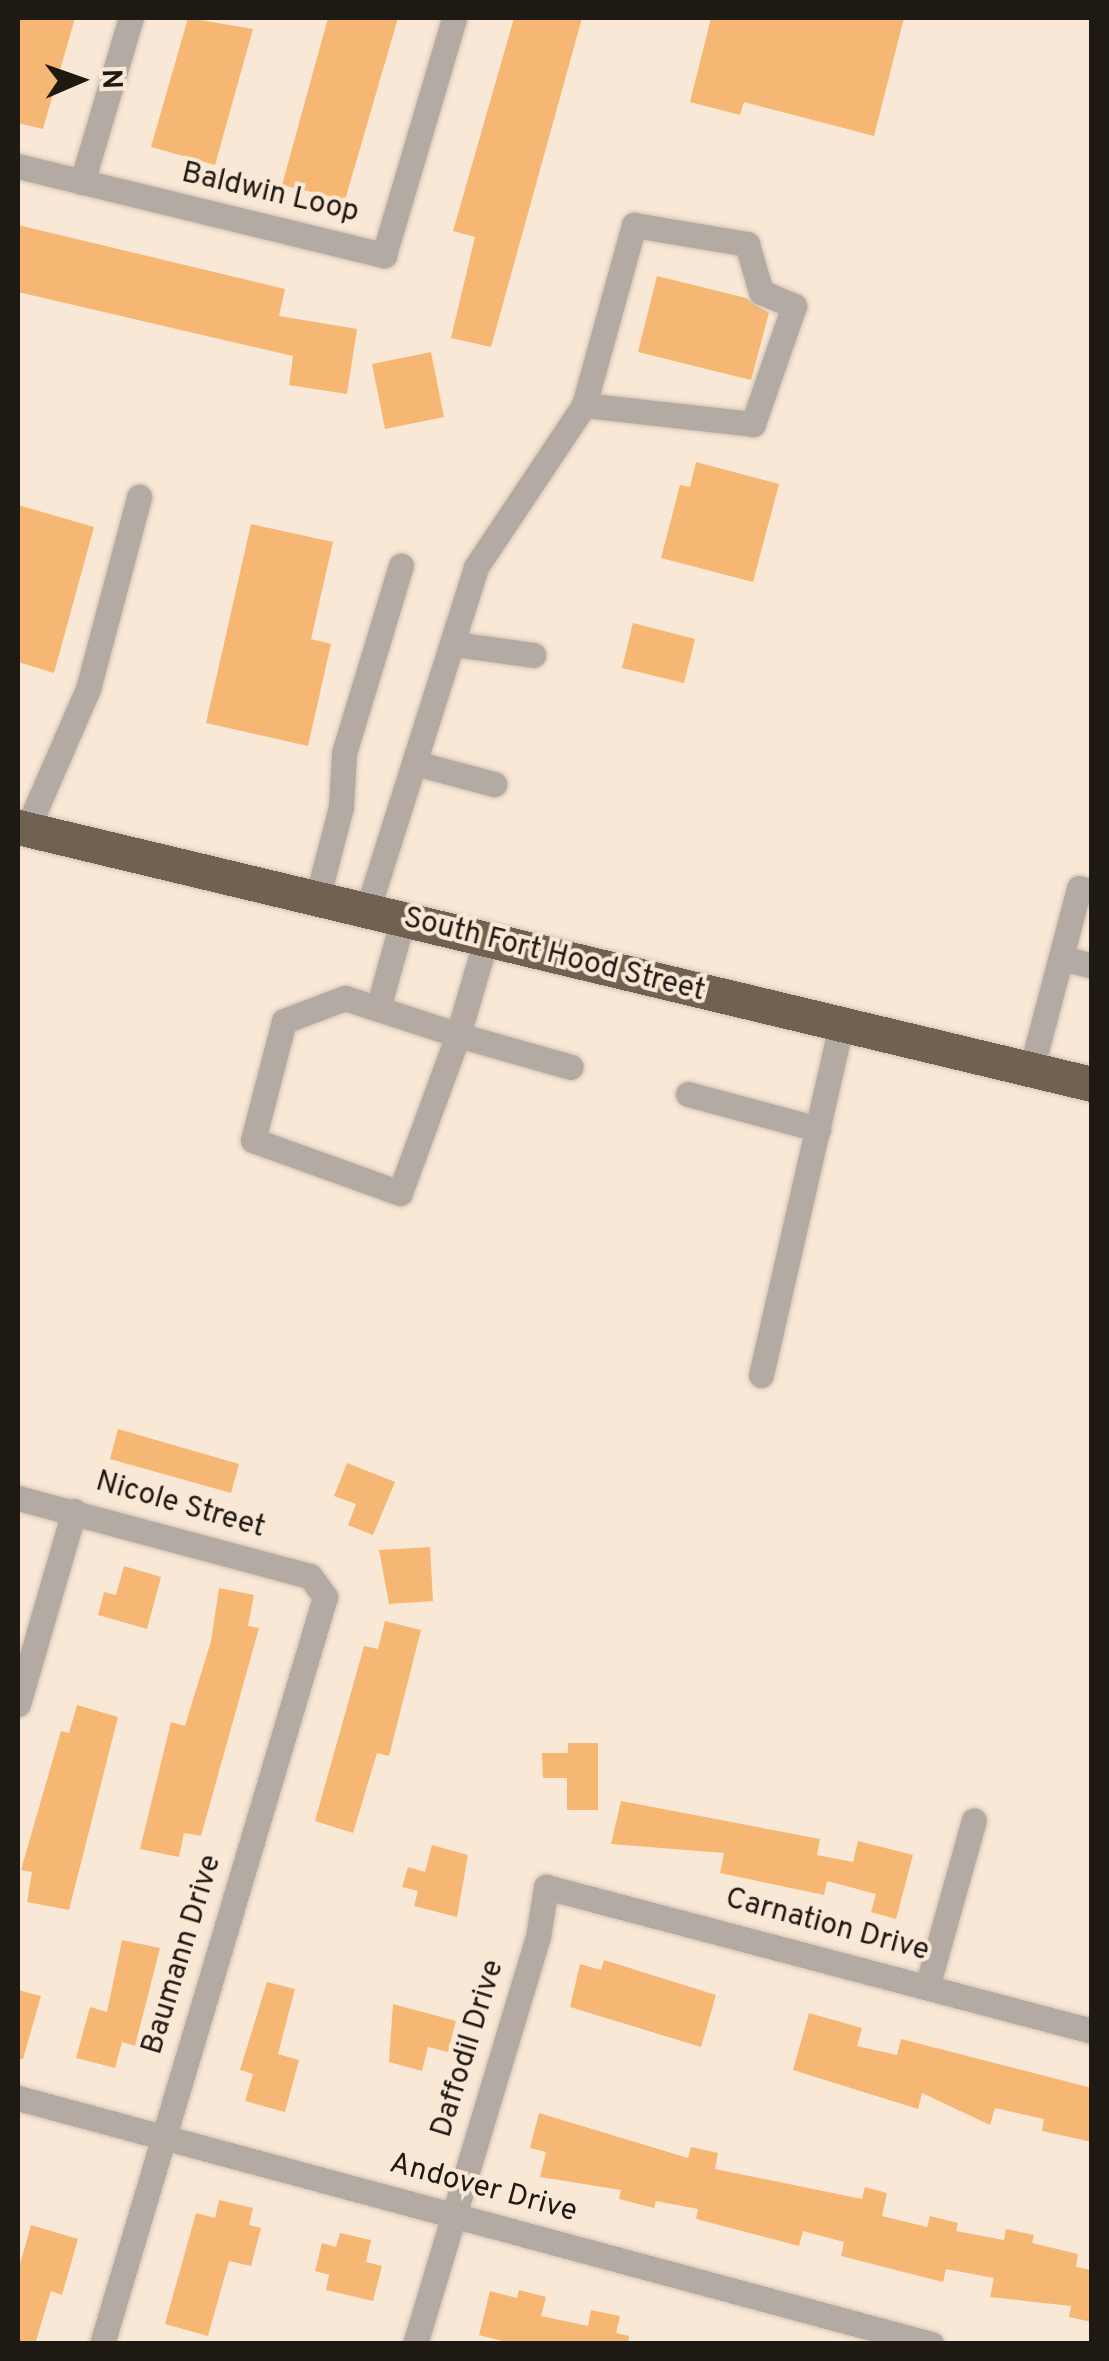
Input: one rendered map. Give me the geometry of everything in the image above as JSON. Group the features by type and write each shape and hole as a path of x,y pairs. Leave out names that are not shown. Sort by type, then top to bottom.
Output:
{"highway":[{"name":"South Fort Hood Street","path":"22,828 487,936 1092,1084"}],"street":[{"path":"82,182 131,18"},
{"name":"Baldwin Loop","path":"18,166 384,255 454,18"},
{"path":"368,911 455,644 476,567 584,405 634,225 748,244 761,292 794,306 752,424 584,405"},
{"path":"22,828 88,689 139,497"},
{"path":"316,899 341,807 344,753 401,565"},
{"path":"455,644 533,655"},
{"path":"416,763 494,784"},
{"path":"1031,1070 1079,888 1092,892"},
{"path":"378,1008 403,919"},
{"path":"487,936 458,1035 400,1193 253,1140 284,1021 345,998 458,1035 571,1067"},
{"path":"1061,958 1092,966"},
{"path":"761,1376 842,1025"},
{"path":"688,1094 818,1129"},
{"name":"Nicole Street","path":"18,1498 74,1511 322,1586"},
{"path":"18,1704 74,1511"},
{"name":"Baumann Drive","path":"102,2344 322,1586"},
{"path":"927,1986 974,1820"},
{"name":"Carnation Drive","path":"546,1887 1092,2031"},
{"name":"Daffodil Drive","path":"415,2344 538,1937 546,1887"},
{"name":"Andover Drive","path":"18,2098 931,2344"}],"building":[{"path":"18,18 75,18 43,129 18,123"},
{"path":"188,18 253,29 215,165 151,147"},
{"path":"328,18 398,18 345,200 282,185"},
{"path":"514,18 582,18 491,347 451,338 475,237 453,231"},
{"path":"711,18 904,18 874,136 744,102 740,115 690,102"},
{"path":"18,225 285,289 279,316 357,329 347,394 289,385 293,356 18,292"},
{"path":"657,276 746,298 769,313 751,380 638,352"},
{"path":"431,352 444,417 385,429 372,364"},
{"path":"696,462 779,484 753,582 661,558 680,485 690,487"},
{"path":"18,505 94,527 54,673 18,662"},
{"path":"251,524 333,542 311,639 331,644 308,746 206,723"},
{"path":"633,623 695,639 684,683 622,668"},
{"path":"118,1429 239,1464 231,1493 110,1459"},
{"path":"347,1463 395,1482 373,1535 348,1525 356,1504 334,1496"},
{"path":"430,1547 433,1601 389,1604 379,1550"},
{"path":"124,1566 161,1577 147,1629 98,1615 104,1592 116,1595"},
{"path":"219,1588 254,1595 248,1626 259,1628 201,1836 184,1833 179,1857 140,1849 171,1722 185,1726 211,1641"},
{"path":"385,1621 421,1630 389,1756 377,1753 353,1833 315,1821 364,1646 378,1649"},
{"path":"77,1705 118,1717 69,1910 27,1902 32,1872 21,1870 61,1731 69,1733"},
{"path":"568,1743 598,1743 598,1810 567,1810 567,1778 543,1778 542,1753 568,1753"},
{"path":"621,1801 820,1839 817,1855 853,1862 858,1841 913,1855 896,1919 871,1912 876,1894 827,1881 824,1895 720,1873 724,1853 611,1844"},
{"path":"432,1845 468,1855 457,1917 414,1906 418,1891 402,1887 408,1867 425,1872"},
{"path":"122,1940 160,1948 135,2046 122,2042 115,2068 76,2058 90,2007 107,2012"},
{"path":"604,1960 716,1995 701,2047 570,2007 580,1964 601,1970"},
{"path":"267,1982 295,1989 278,2054 299,2060 285,2112 245,2101 253,2074 240,2070"},
{"path":"18,1990 41,1996 23,2059 18,2059"},
{"path":"393,2004 456,2021 448,2052 428,2047 422,2071 389,2062"},
{"path":"809,2013 862,2028 857,2046 897,2055 901,2039 1092,2088 1092,2142 1042,2131 1044,2119 995,2108 990,2125 922,2093 918,2109 793,2070"},
{"path":"539,2113 688,2158 691,2147 718,2153 715,2169 862,2199 865,2187 887,2193 882,2216 927,2227 930,2216 958,2223 956,2231 1004,2240 1006,2229 1034,2235 1032,2243 1078,2254 1076,2267 1092,2270 1092,2322 1069,2317 1071,2306 990,2297 994,2278 946,2269 943,2282 841,2256 844,2242 803,2231 799,2246 696,2219 698,2209 656,2201 654,2208 619,2199 621,2190 540,2177 546,2152 530,2148"},
{"path":"219,2200 253,2208 249,2225 261,2228 251,2266 229,2261 208,2336 165,2324 196,2213 215,2218"},
{"path":"31,2225 78,2239 62,2295 51,2291 35,2344 18,2344 18,2271"},
{"path":"340,2233 371,2240 366,2262 382,2266 373,2301 326,2290 329,2275 315,2271 322,2243 336,2247"},
{"path":"519,2290 546,2297 541,2316 588,2326 591,2310 620,2316 616,2333 629,2336 628,2344 514,2344 479,2335 490,2291 517,2298"}]}
